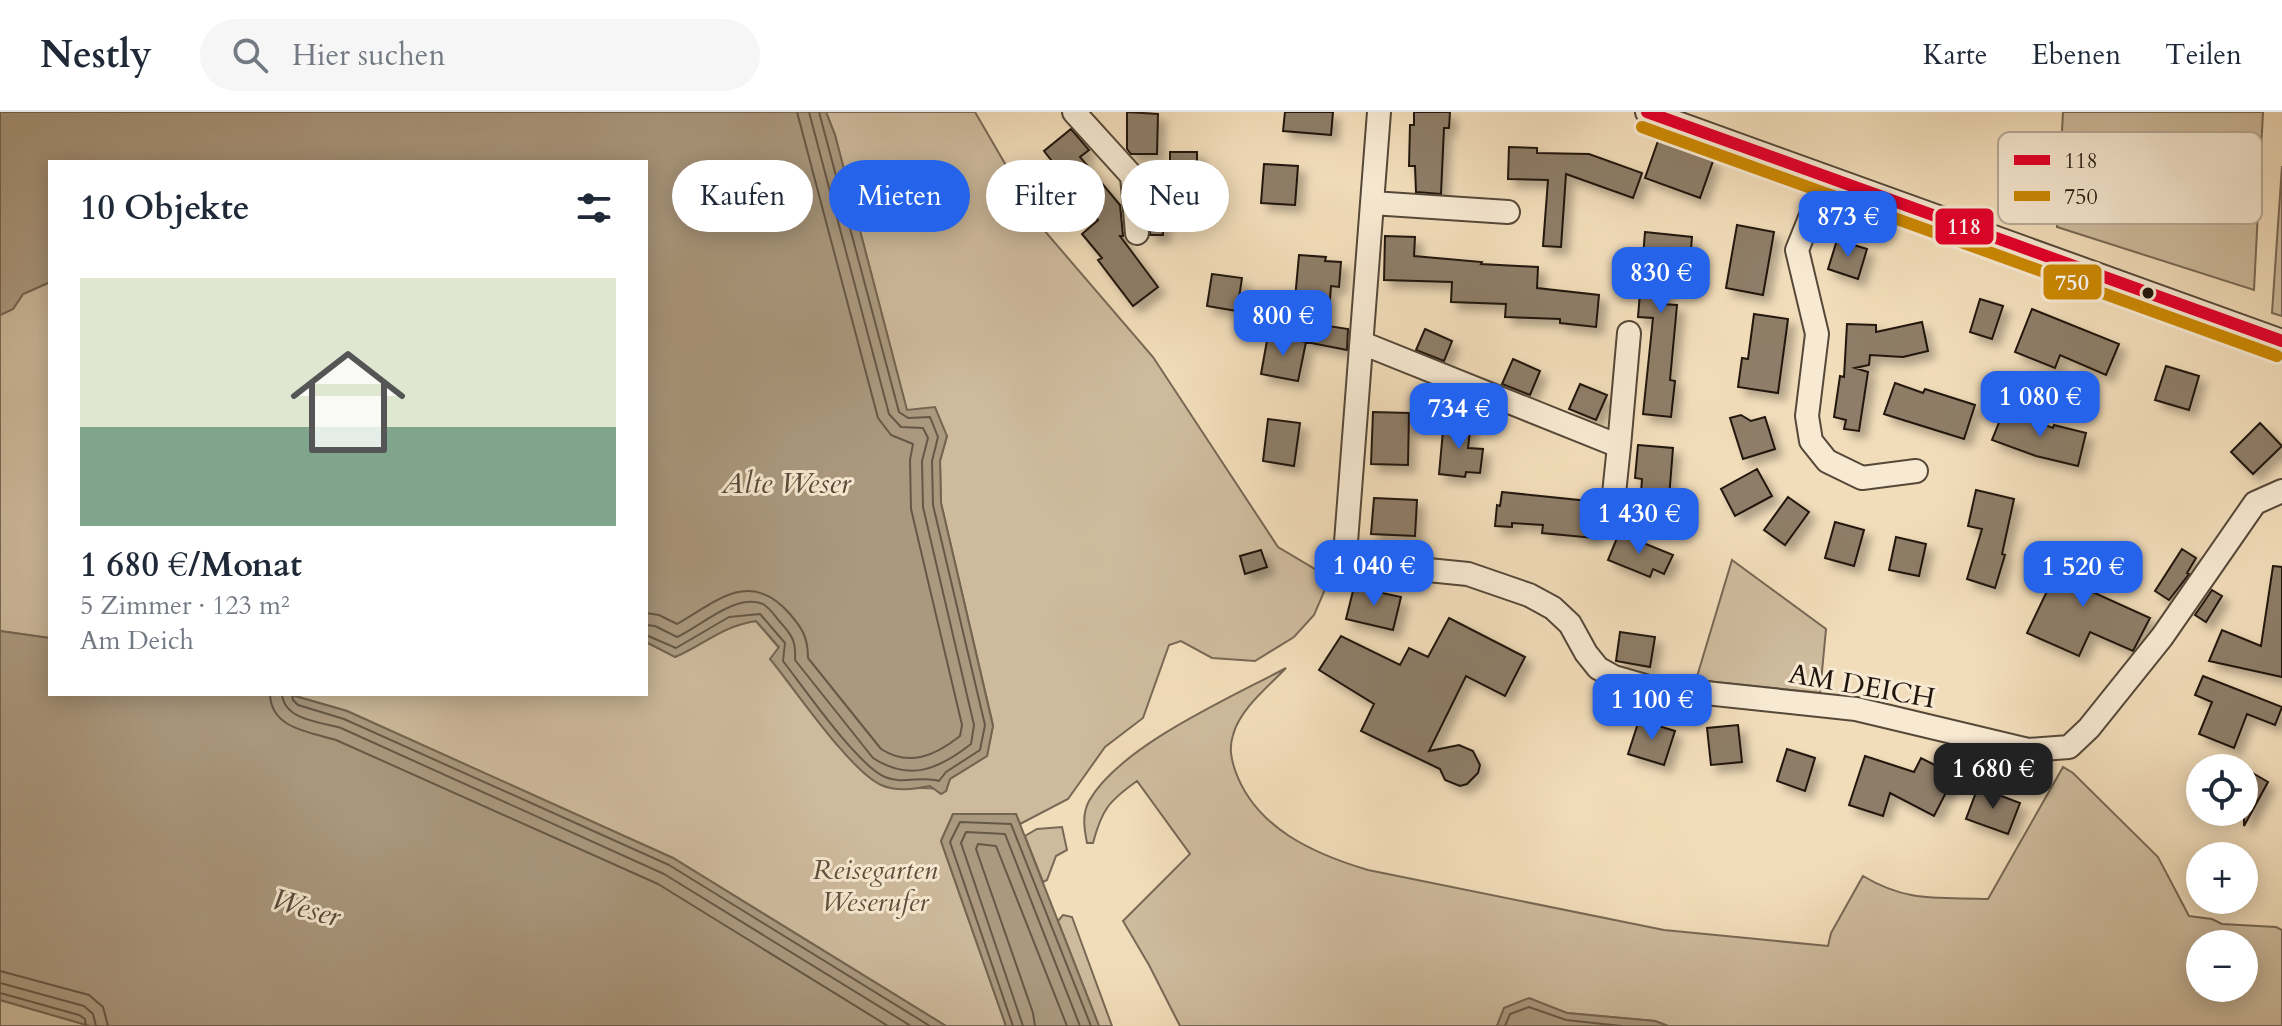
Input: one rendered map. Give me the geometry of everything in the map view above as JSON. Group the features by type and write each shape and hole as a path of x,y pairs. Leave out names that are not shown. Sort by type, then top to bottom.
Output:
{"street":[{"path":"1074,112 1132,176 1137,233"},
{"path":"1379,112 1362,343 1619,446"},
{"path":"1647,112 2282,341"},
{"path":"1826,178 1797,250 1817,334 1807,416 1811,441 1827,461 1862,478 1916,471"},
{"path":"1372,203 1508,212"},
{"path":"1612,513 1629,333"},
{"name":"AM DEICH","path":"1362,343 1345,555 1348,562 1468,574 1529,595 1553,608 1570,624 1598,668 1614,677 1649,687 1856,709 2028,750 2069,747 2089,728 2162,637 2255,503 2282,491"}],"green space":[{"name":"Reisegarten Weserufer","path":"826,112 975,112 1003,160 986,160 986,232 1046,232 1153,357 1278,547 1330,578 1314,615 1294,637 1255,661 1212,658 1181,641 1169,645 1143,718 1105,747 1068,799 1020,824 1016,814 953,814 941,841 1006,1026 946,1026 673,858 347,711 295,696 648,696 648,643 675,657 723,631 756,621 779,648 771,659 842,750 873,779 894,788 946,791 950,779 987,756 993,725 941,503 940,461 947,436 907,411 860,232 970,232 970,160 842,160"},
{"path":"2063,112 2263,112 2262,132 2062,132"},
{"path":"2282,166 2282,316 2272,313"},
{"path":"2057,224 2257,224 2254,290 2057,227"},
{"path":"48,283 48,638 0,631 0,315 13,309 23,294"},
{"path":"1732,560 1826,629 1820,693 1696,680"},
{"path":"1286,668 1242,716 1232,740 1232,757 1244,790 1257,808 1289,836 1327,856 1368,870 1664,930 1828,946 1831,933 1863,876 1909,895 1988,899 2063,767 2073,773 2158,857 2186,914 2222,924 2282,930 2282,1026 1668,1026 1655,1021 1567,1013 1529,999 1504,1008 1497,1026 1180,1026 1123,921 1190,854 1137,781 1108,807 1093,843 1087,843 1085,811 1104,781 1125,761 1207,709"},
{"path":"1062,827 1067,850 1056,856 1047,880 1043,882 1025,836 1037,829"},
{"path":"1063,915 1072,917 1112,1026 1099,1026 1058,921"},
{"path":"0,1000 90,1026 0,1026"}],"water":[{"name":"Alte Weser","path":"0,112 826,112 842,160 829,160 829,232 860,232 907,410 935,407 947,436 940,461 941,503 993,726 987,756 950,779 946,791 941,794 930,786 893,789 868,777 823,728 770,659 779,647 756,621 723,631 675,657 648,643 648,160 48,160 48,283 23,294 13,309 0,315"},
{"name":"Weser","path":"0,631 48,638 48,696 295,696 347,711 673,858 946,1026 90,1026 0,1000"},
{"path":"953,814 1016,814 1099,1026 1006,1026 941,841"},
{"path":"1529,998 1567,1013 1655,1021 1668,1026 1497,1026 1504,1008"}],"building":[{"path":"1127,112 1158,114 1157,154 1131,154 1127,149"},
{"path":"1285,112 1333,112 1331,135 1283,131"},
{"path":"1414,112 1450,112 1449,128 1444,128 1441,194 1416,192 1415,166 1409,166 1410,125 1414,125"},
{"path":"1071,129 1089,150 1080,157 1082,160 1051,160 1044,151"},
{"path":"1658,141 1713,161 1700,198 1645,178"},
{"path":"1509,147 1537,148 1537,153 1589,154 1642,173 1633,198 1566,174 1561,247 1543,246 1548,180 1508,179"},
{"path":"1170,152 1197,152 1197,160 1170,160"},
{"path":"1264,164 1298,166 1295,205 1261,203"},
{"path":"1105,187 1120,205 1123,236 1120,236 1158,287 1133,306 1098,260 1102,258 1082,234 1105,232"},
{"path":"1737,225 1774,232 1763,295 1726,288"},
{"path":"1645,232 1692,237 1689,273 1666,270 1662,304 1677,305 1670,380 1675,381 1671,417 1643,414 1653,318 1638,317"},
{"path":"1385,236 1415,237 1414,256 1538,267 1537,288 1599,295 1596,327 1560,323 1560,319 1505,317 1506,304 1451,302 1452,282 1384,280"},
{"path":"1837,240 1867,249 1858,279 1828,269"},
{"path":"1299,255 1326,257 1325,261 1341,262 1339,287 1331,286 1328,326 1348,329 1347,350 1306,342 1311,301 1295,299"},
{"path":"1212,274 1242,278 1237,311 1207,306"},
{"path":"1980,299 2003,306 1992,339 1970,332"},
{"path":"2032,309 2119,344 2106,375 2060,355 2055,368 2015,352"},
{"path":"1754,314 1788,319 1778,393 1738,387 1742,358 1748,359"},
{"path":"1922,322 1928,351 1903,357 1870,355 1869,365 1855,368 1868,372 1859,431 1844,429 1846,420 1834,417 1840,376 1844,377 1847,324 1876,325 1876,332"},
{"path":"1425,329 1452,341 1444,361 1416,350"},
{"path":"1268,335 1306,342 1298,381 1261,374"},
{"path":"1513,359 1540,371 1530,395 1502,384"},
{"path":"2166,366 2199,376 2189,410 2155,400"},
{"path":"1895,383 1975,405 1964,439 1884,414"},
{"path":"1580,384 1607,395 1596,420 1569,409"},
{"path":"2004,410 2053,428 2054,425 2086,433 2078,466 2036,456 1992,440"},
{"path":"1373,412 1409,413 1408,465 1371,464"},
{"path":"1741,415 1751,421 1765,417 1775,449 1743,459 1730,418"},
{"path":"1268,419 1300,423 1294,466 1263,461"},
{"path":"1444,420 1471,423 1468,448 1483,449 1480,473 1466,472 1465,477 1439,474"},
{"path":"2260,423 2282,446 2253,474 2231,452"},
{"path":"1638,445 1673,448 1667,523 1639,520 1642,479 1635,478"},
{"path":"1757,469 1772,496 1735,516 1721,489"},
{"path":"1976,490 2014,499 2002,554 2005,555 1995,588 1967,579 1982,529 1968,526"},
{"path":"1502,492 1598,502 1596,517 1580,516 1596,523 1594,538 1542,533 1543,525 1512,523 1512,527 1495,526"},
{"path":"1788,497 1809,512 1785,545 1764,530"},
{"path":"1374,498 1417,500 1415,536 1371,534"},
{"path":"1835,522 1864,530 1854,566 1825,558"},
{"path":"1619,533 1673,555 1664,574 1653,569 1650,577 1608,560"},
{"path":"1896,537 1926,544 1919,576 1889,570"},
{"path":"2070,543 2103,558 2088,590 2150,618 2133,651 2090,632 2079,656 2027,633"},
{"path":"2182,549 2196,558 2189,574 2169,600 2155,591"},
{"path":"1261,550 1267,567 1245,574 1240,556"},
{"path":"2273,566 2282,567 2282,677 2209,661 2222,630 2261,646"},
{"path":"1354,587 1401,597 1393,630 1346,619"},
{"path":"2212,590 2222,596 2206,622 2195,615"},
{"path":"1449,618 1525,657 1505,696 1466,676 1429,751 1459,745 1473,751 1480,765 1478,773 1467,784 1460,786 1445,780 1440,769 1361,731 1374,704 1319,670 1341,636 1400,665 1409,648 1428,657"},
{"path":"1620,632 1655,637 1650,667 1616,661"},
{"path":"2203,676 2282,707 2275,725 2247,714 2234,748 2199,734 2212,702 2195,695"},
{"path":"1639,720 1675,731 1664,765 1628,754"},
{"path":"1738,725 1742,762 1711,765 1707,728"},
{"path":"1787,749 1815,758 1805,791 1777,781"},
{"path":"1865,756 1914,772 1921,758 1955,775 1934,816 1890,793 1883,816 1849,805"},
{"path":"2258,776 2268,782 2258,800"},
{"path":"1978,787 2020,803 2008,834 1966,819"}],"transit line":[{"name":"118","path":"1647,112 2282,341"},
{"name":"750","path":"1642,127 2277,356"}]}
